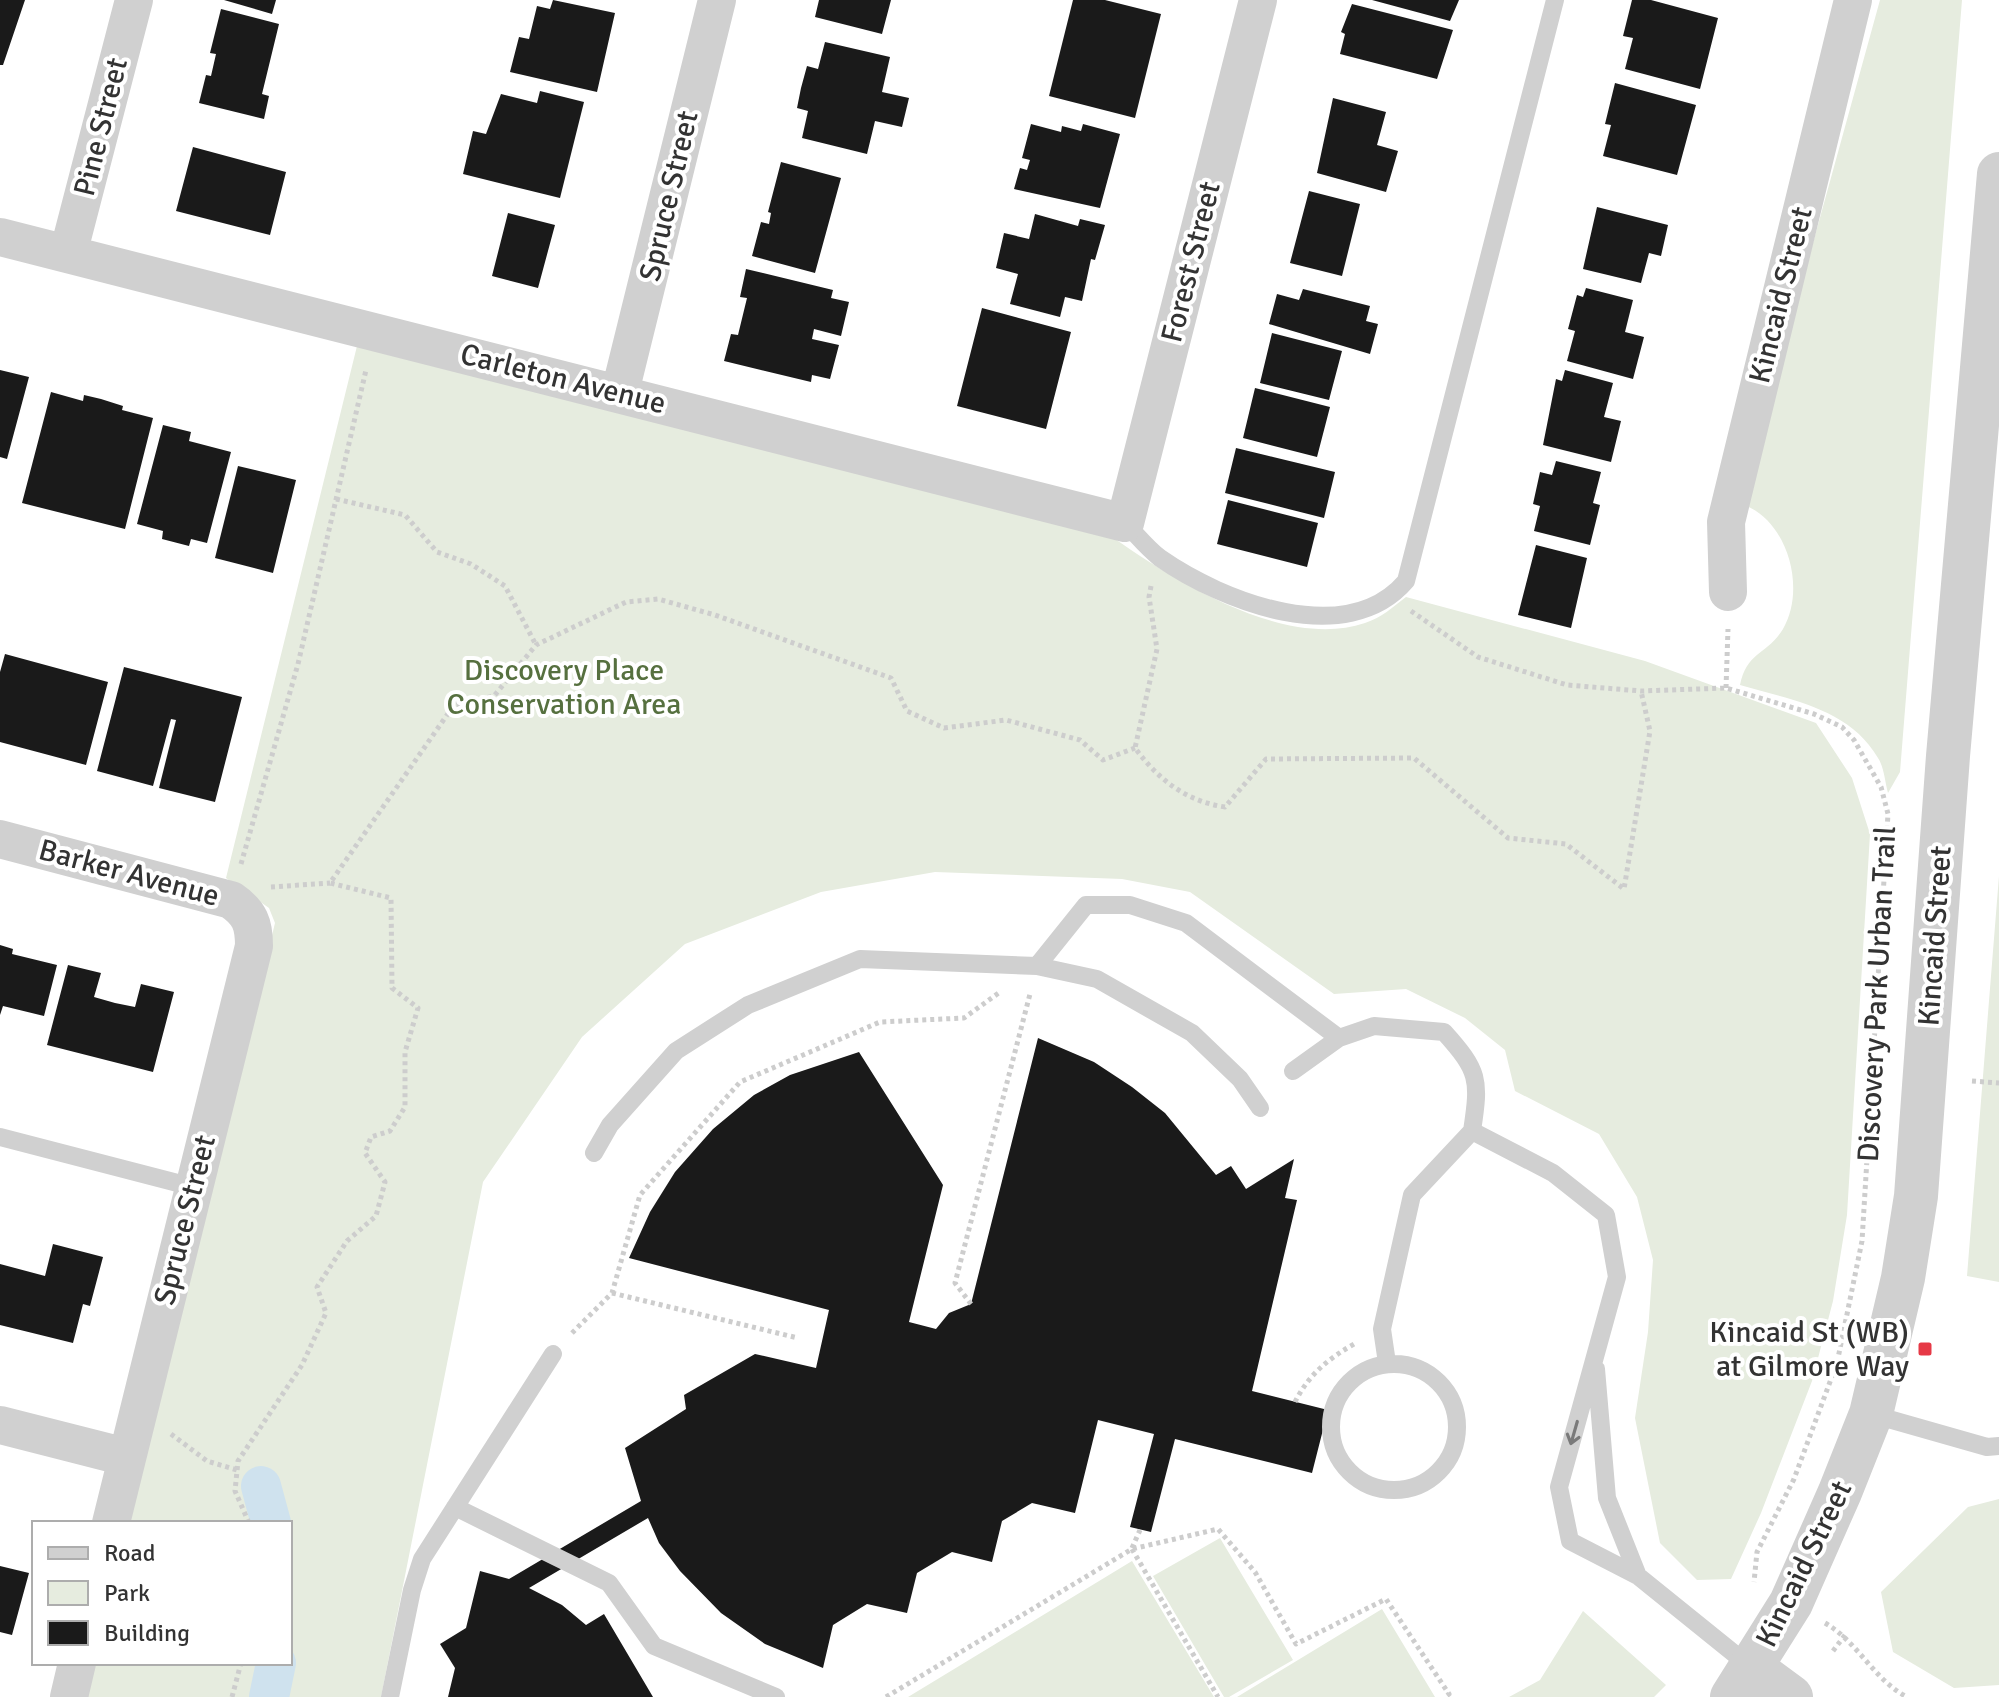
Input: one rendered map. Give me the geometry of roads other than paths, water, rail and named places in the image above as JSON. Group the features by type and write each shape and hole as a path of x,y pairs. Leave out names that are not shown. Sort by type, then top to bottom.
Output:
{"street":[{"name":"Pine Street","path":"68,254 134,0"},
{"name":"Spruce Street","path":"620,392 717,0"},
{"name":"Forest Street","path":"1125,523 1258,0"},
{"name":"Kincaid Street","path":"1728,592 1726,522 1853,0"},
{"name":"Kincaid Street","path":"1742,1683 1810,1565 1871,1414 1892,1334 1916,1196 1948,756 1997,227 1999,174"},
{"name":"Carleton Avenue","path":"0,237 620,392 1125,523"},
{"name":"Barker Avenue","path":"0,839 241,909"},
{"name":"Spruce Street","path":"111,1521 254,946 241,909"},
{"path":"0,1425 126,1457"},
{"path":"69,1697 77,1665"},
{"path":"1742,1683 1791,1697"}],"lane":[{"path":"1125,523 1159,557 1229,594 1301,614 1322,617 1360,613 1389,598 1406,581 1413,564 1555,0"},
{"path":"1037,966 1086,905 1130,905 1186,923 1339,1038"},
{"path":"594,1153 610,1125 676,1051 748,1005 860,959 1037,966 1097,979 1192,1033 1240,1079 1260,1108"},
{"path":"1293,1071 1339,1038 1374,1026 1444,1032 1472,1063 1477,1096 1472,1131 1412,1195 1382,1329 1387,1363"},
{"path":"1472,1131 1553,1173 1606,1215 1617,1277 1559,1487 1570,1541 1638,1576 1742,1683"},
{"path":"0,1137 193,1187"},
{"path":"390,1697 412,1590 422,1559 553,1354"},
{"path":"1595,1358 1607,1498 1638,1576"},
{"path":"1387,1363 1417,1368 1443,1386 1454,1404 1458,1424 1455,1445 1446,1464 1431,1479 1412,1488 1391,1490 1371,1486 1346,1467 1332,1440 1331,1418 1337,1398 1349,1381 1367,1369 1387,1363"},
{"path":"1871,1414 1987,1447 1999,1446"},
{"path":"455,1507 609,1583 654,1646 776,1697"}],"waterway":[{"path":"261,1486 270,1521"},
{"path":"269,1697 276,1665"}],"place":[{"name":"Kincaid St (WB) at Gilmore Way","path":"1925,1349"}],"park label":[{"name":"Discovery Place Conservation Area","path":"564,687"}]}
